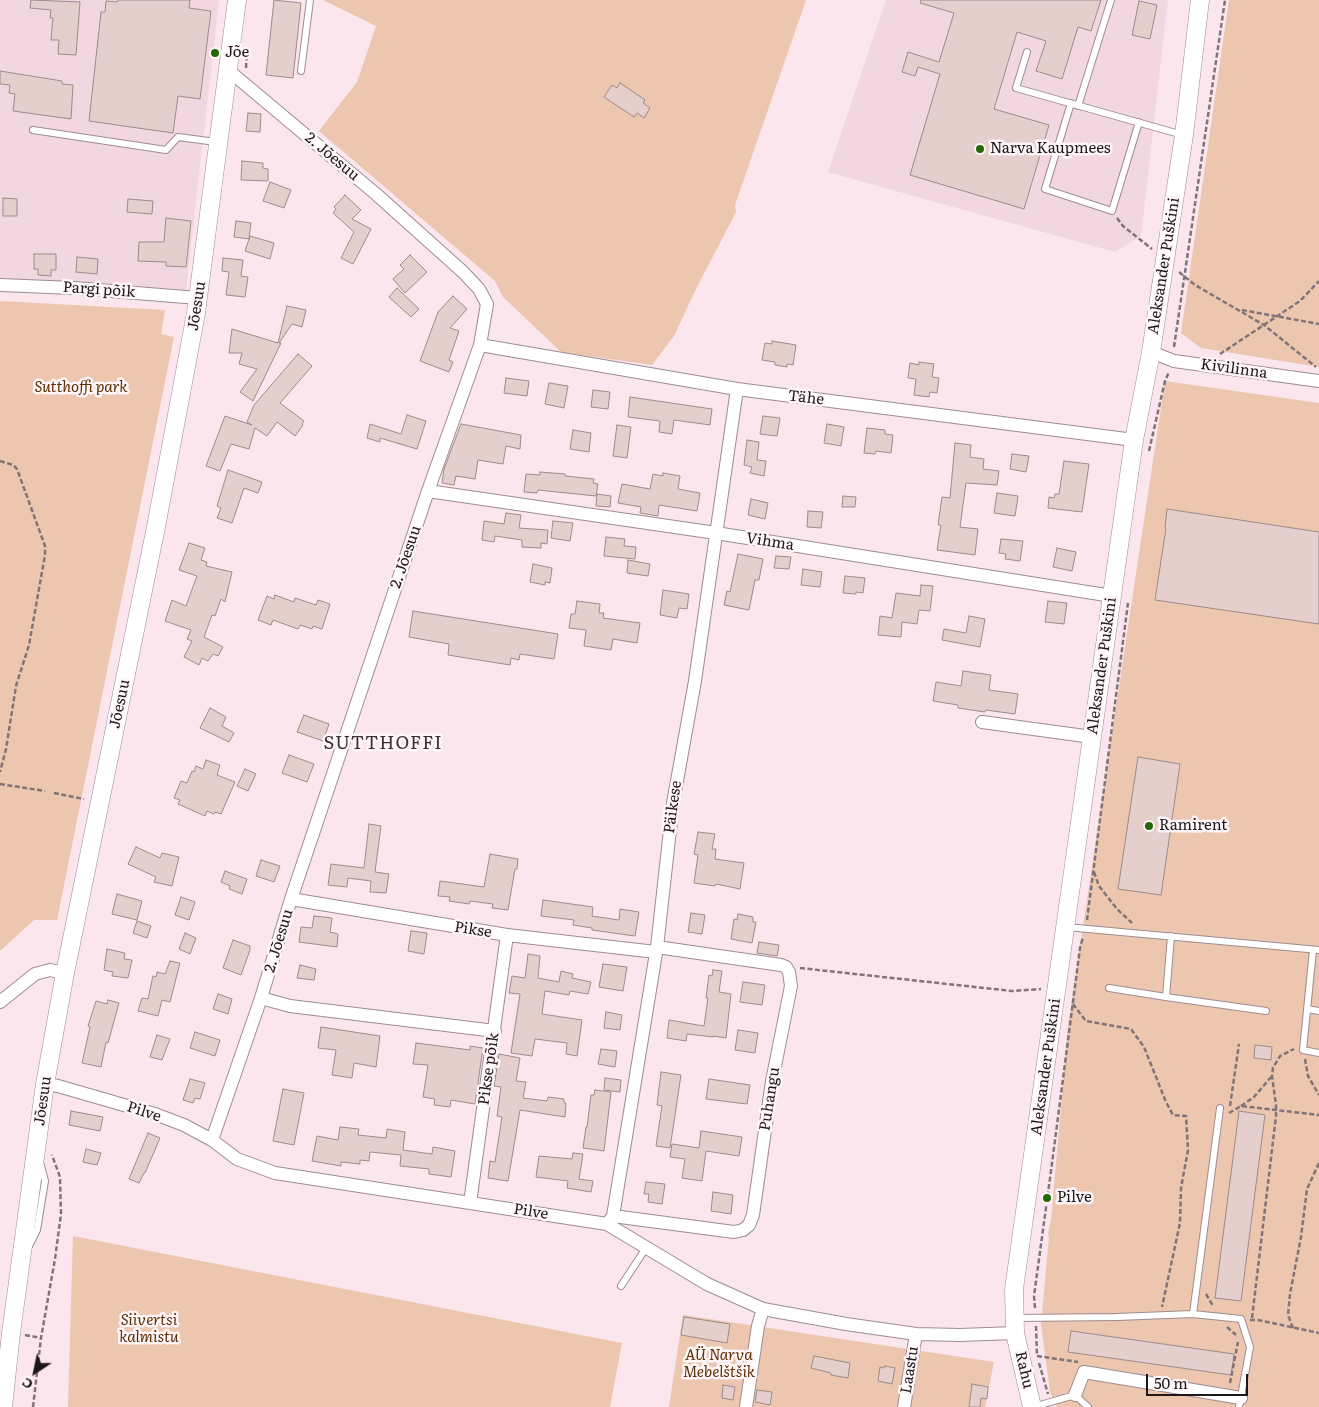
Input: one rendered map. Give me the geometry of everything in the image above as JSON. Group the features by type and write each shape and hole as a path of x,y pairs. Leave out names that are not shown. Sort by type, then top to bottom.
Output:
{"street":[{"name":"Jõesuu","path":"3,1407 5,1333 21,1260 45,1084 65,973 156,527 198,298 237,0"},
{"name":"Aleksander Puškini","path":"1014,1326 1014,1289 1092,737 1120,597 1134,440 1151,352 1184,135 1200,0"},
{"name":"2. Jõesuu","path":"212,1140 261,998 291,899 428,491 480,345 487,304 479,289 463,272 376,194 228,70"},
{"name":"Pargi põik","path":"0,285 74,288 198,298"},
{"name":"Tähe","path":"480,345 737,389 1134,440"},
{"name":"Kivilinna","path":"1151,352 1174,361 1319,381"},
{"name":"Päikese","path":"610,1220 656,949 673,803 695,681 737,389"},
{"name":"Vihma","path":"428,491 716,533 1120,597"},
{"path":"982,722 1092,737"},
{"name":"Pikse","path":"291,899 507,935 656,949 781,965 786,967 789,972"},
{"name":"Pikse põik","path":"470,1203 507,935"},
{"path":"0,1002 35,974 50,970 65,973"},
{"name":"Puhangu","path":"610,1220 734,1232 743,1230 749,1225 753,1215 772,1081 791,986 789,972"},
{"path":"261,998 290,1006 495,1031"},
{"name":"Pilve","path":"45,1084 155,1114 184,1125 212,1140 237,1159 275,1173 470,1203 610,1220 646,1248 707,1284 763,1309 916,1334 960,1335 1014,1326"},
{"path":"746,1407 758,1326 763,1309"},
{"name":"Rahu","path":"1014,1326 1032,1407"},
{"name":"Laastu","path":"904,1407 916,1334"},
{"path":"1075,1395 1084,1372 1240,1402"}],"lane":[{"path":"301,71 310,0"},
{"path":"1078,106 1112,0"},
{"path":"1027,52 1016,88 1184,135"},
{"path":"1071,103 1045,189 1112,211 1139,122"},
{"path":"33,130 166,150 178,137 219,143"},
{"path":"1065,927 1316,950 1307,1009 1304,1047 1319,1053"},
{"path":"1166,997 1171,936"},
{"path":"1108,988 1266,1011"},
{"path":"1307,1009 1319,1011"},
{"path":"1193,1314 1220,1108"},
{"path":"621,1286 646,1248"},
{"path":"1014,1326 1036,1318 1193,1314 1241,1319 1250,1347 1240,1402"},
{"path":"1032,1407 1075,1395 1088,1407"}],"path":[{"path":"1148,458 1165,381 1174,361 1184,277 1225,0"},
{"path":"1112,211 1123,226 1165,259 1184,277 1264,325 1319,369"},
{"path":"1219,355 1300,301 1319,281"},
{"path":"1238,309 1319,324"},
{"path":"0,461 13,465 17,469 45,546 45,555 28,645 16,686 6,749 0,772"},
{"path":"1049,1401 1037,1356 1034,1296 1080,948 1085,929 1093,870 1120,597"},
{"path":"0,784 44,791"},
{"path":"54,793 100,802"},
{"path":"1093,870 1099,886 1117,909 1144,934"},
{"path":"789,972 794,967 1012,991 1057,988 1070,996 1086,1021 1131,1029 1144,1047 1166,1102 1174,1115 1186,1116 1188,1150 1181,1188 1180,1223 1160,1316"},
{"path":"1230,1108 1239,1044"},
{"path":"1252,1320 1276,1110 1272,1076 1273,1068 1280,1056 1304,1047 1308,1076 1319,1095"},
{"path":"1229,1113 1254,1097 1272,1076"},
{"path":"1241,1106 1319,1115"},
{"path":"1293,1328 1288,1316 1290,1294 1301,1237 1307,1189 1319,1163"},
{"path":"34,1407 41,1338 61,1214"},
{"path":"1219,1317 1238,1337 1230,1385"},
{"path":"1241,1319 1319,1333"},
{"path":"1037,1356 1086,1363"}],"shaded area":[{"path":"0,0 219,0 186,290 0,279"},
{"path":"886,0 1168,0 1141,236 1115,252 828,172"}],"green space":[{"path":"323,0 806,0 735,205 736,212 674,336 652,365 561,352 503,297 495,281 319,131 357,82 376,26"},
{"path":"1229,0 1319,0 1319,367 1201,348 1181,333"},
{"name":"Sutthoffi park","path":"0,301 165,310 161,334 174,337 57,920 34,920 0,951"},
{"path":"1165,381 1319,403 1319,1407 1057,1407 1050,1392 1041,1324 1068,1026"},
{"name":"Siivertsi kalmistu","path":"73,1236 622,1343 610,1407 68,1407"},
{"name":"AÜ Narva Mebelštšik","path":"683,1315 994,1362 985,1407 669,1407"}],"building":[{"path":"31,0 80,2 76,55 58,54 59,40 51,40 53,18 50,18 51,10 30,8"},
{"path":"118,0 190,0 189,8 211,11 200,99 178,96 173,133 89,121 101,12 105,12 106,1 117,2"},
{"path":"274,0 301,3 293,78 266,75"},
{"path":"921,0 1101,0 1091,31 1078,27 1062,79 1036,71 1046,41 1017,32 994,109 1049,125 1024,209 910,175 940,74 918,67 915,76 902,72 908,52 939,62 954,13 920,3"},
{"path":"1139,1 1157,5 1150,39 1132,35"},
{"path":"0,71 62,81 62,84 73,85 71,119 13,111 15,94 9,93 10,85 0,84"},
{"path":"620,83 645,100 643,103 650,108 644,118 637,113 634,117 604,97 612,85 617,88"},
{"path":"248,113 261,114 260,132 246,131"},
{"path":"242,161 263,163 263,168 268,169 268,181 241,180"},
{"path":"270,182 291,190 284,208 263,201"},
{"path":"345,195 361,210 352,219 371,229 353,264 341,258 354,232 333,213 336,209 334,207"},
{"path":"3,198 17,199 17,216 3,216"},
{"path":"128,199 153,201 152,214 127,212"},
{"path":"166,218 191,221 186,267 166,266 166,262 138,261 139,242 164,242"},
{"path":"236,221 251,223 249,239 234,237"},
{"path":"250,236 274,243 270,259 245,251"},
{"path":"34,254 56,254 56,270 51,270 51,276 38,275 38,269 34,269"},
{"path":"410,255 427,272 405,293 393,279 404,269 400,265"},
{"path":"77,257 98,259 97,274 76,272"},
{"path":"223,258 243,260 241,276 248,277 245,297 226,295 229,272 222,271"},
{"path":"397,288 419,309 411,317 389,297"},
{"path":"453,296 467,309 450,328 459,331 449,360 453,362 449,372 420,361 438,312"},
{"path":"287,306 306,310 302,327 292,324 279,343 281,343 253,401 240,392 257,369 239,364 242,353 229,353 232,329 278,343"},
{"path":"772,341 796,345 793,365 787,364 787,367 775,365 775,362 762,360 765,343 772,344"},
{"path":"298,354 312,366 280,403 304,421 295,436 277,422 267,436 255,428 249,449 231,444 220,471 206,466 225,416 252,425 247,422 254,405"},
{"path":"919,362 934,364 932,377 939,378 937,393 930,392 929,397 914,395 916,379 908,378 910,363 919,365"},
{"path":"506,378 529,381 527,396 504,393"},
{"path":"549,383 568,386 564,408 545,404"},
{"path":"593,390 610,392 608,409 591,407"},
{"path":"630,397 712,409 710,425 674,420 672,434 659,432 660,421 628,417"},
{"path":"407,415 426,421 417,449 380,438 380,442 367,438 370,424 401,434"},
{"path":"763,416 780,418 777,436 760,434"},
{"path":"461,424 521,435 520,449 506,446 503,464 478,460 475,479 456,476 454,485 442,483 444,469"},
{"path":"827,424 844,427 841,446 824,443"},
{"path":"617,425 631,427 627,458 613,456"},
{"path":"867,428 885,430 885,434 893,435 891,453 876,451 875,454 864,453"},
{"path":"573,430 591,433 589,452 570,449"},
{"path":"747,440 759,442 757,460 766,461 764,476 750,473 752,467 744,465"},
{"path":"955,443 971,445 970,457 984,459 983,469 999,471 997,485 966,483 960,527 978,529 975,555 937,550 941,525 938,525 942,497 950,498"},
{"path":"1012,454 1029,456 1026,472 1010,469"},
{"path":"1064,461 1089,464 1082,512 1048,508 1049,497 1054,498 1055,494 1059,494"},
{"path":"228,470 262,482 258,493 244,488 232,523 217,518 221,508 217,506"},
{"path":"540,472 594,479 593,483 598,484 596,496 538,490 537,493 524,492 526,474 540,475"},
{"path":"663,473 680,476 678,489 700,493 697,511 659,505 658,516 640,513 641,507 618,503 622,484 650,489 653,474 663,476"},
{"path":"997,493 1018,496 1015,516 994,513"},
{"path":"597,494 611,496 610,507 596,506"},
{"path":"843,496 856,497 855,507 842,507"},
{"path":"751,499 768,503 765,519 748,515"},
{"path":"1167,509 1319,532 1319,624 1155,600"},
{"path":"808,511 823,512 821,528 807,527"},
{"path":"506,513 521,515 519,528 548,530 547,544 541,543 541,548 522,547 522,540 495,536 494,542 482,540 484,521 504,524"},
{"path":"553,521 573,523 570,541 551,538"},
{"path":"606,537 625,539 624,546 636,547 635,559 604,556"},
{"path":"1001,539 1023,541 1020,561 1005,559 1006,554 999,553"},
{"path":"189,543 205,548 201,560 207,562 206,566 232,572 225,602 221,599 215,616 212,615 204,637 223,647 218,656 213,654 208,661 202,658 199,665 184,657 192,641 187,639 191,630 165,621 172,600 186,606 197,576 179,570"},
{"path":"1057,548 1076,552 1072,571 1053,567"},
{"path":"738,554 763,559 759,580 755,580 749,610 724,605 727,591 730,592"},
{"path":"776,556 791,557 789,569 774,568"},
{"path":"628,560 650,564 648,576 627,573"},
{"path":"533,564 552,568 550,583 545,582 545,585 530,582"},
{"path":"803,569 822,572 820,587 801,585"},
{"path":"845,576 865,578 863,593 843,593"},
{"path":"921,585 933,586 930,611 919,610 917,624 902,622 901,637 878,635 880,616 892,618 896,593 920,596"},
{"path":"663,590 689,594 687,609 679,608 677,618 660,615"},
{"path":"275,595 294,602 295,598 316,605 318,600 330,604 322,629 313,626 312,629 300,625 298,629 273,620 271,625 258,620 267,596 274,599"},
{"path":"577,601 600,604 599,613 604,613 603,618 640,623 637,643 613,639 611,650 584,646 586,630 569,628 571,614 575,614"},
{"path":"1048,601 1067,603 1064,624 1045,622"},
{"path":"413,611 558,634 554,659 520,654 519,660 511,658 510,665 448,655 449,644 409,637"},
{"path":"969,616 985,619 980,647 942,640 944,629 966,633"},
{"path":"963,671 991,675 989,690 1018,694 1015,714 958,708 958,705 933,701 936,682 961,686"},
{"path":"210,708 226,717 222,726 234,733 229,742 200,728"},
{"path":"304,715 329,724 323,741 297,732"},
{"path":"289,755 314,764 307,782 282,773"},
{"name":"Ramirent","path":"1138,757 1180,764 1161,895 1118,889"},
{"path":"206,760 220,765 217,775 235,782 221,814 207,811 205,816 178,804 180,800 174,798 181,781 187,783 196,766 203,769"},
{"path":"245,769 256,774 248,791 237,786"},
{"path":"369,824 381,826 375,872 389,874 386,893 370,892 371,881 348,878 347,887 328,885 331,864 364,868"},
{"path":"698,832 715,834 712,849 716,849 715,859 744,863 740,889 716,884 715,886 694,883 698,855 694,854"},
{"path":"136,847 160,858 162,853 179,857 172,886 154,882 156,877 128,864"},
{"path":"490,854 518,859 508,910 492,908 493,904 470,901 469,904 449,901 450,897 438,896 440,881 484,887"},
{"path":"261,860 280,866 274,882 256,876"},
{"path":"225,871 247,879 242,894 229,889 230,886 221,882"},
{"path":"117,894 142,901 137,920 112,914"},
{"path":"181,897 195,902 189,920 175,915"},
{"path":"543,900 593,907 592,916 619,920 620,909 639,912 635,936 592,930 592,928 573,925 574,920 541,916"},
{"path":"691,913 705,915 702,934 688,932"},
{"path":"738,914 753,917 753,922 756,922 752,943 731,939 734,919 737,920"},
{"path":"314,916 332,918 330,932 338,934 337,947 299,942 301,927 312,928"},
{"path":"137,921 151,926 147,938 133,933"},
{"path":"411,931 427,933 424,954 408,951"},
{"path":"185,933 196,938 190,954 179,949"},
{"path":"233,940 250,946 241,975 223,968"},
{"path":"759,942 779,945 777,956 757,953"},
{"path":"107,949 125,953 124,959 132,960 128,978 112,976 113,972 104,970"},
{"path":"528,954 540,956 538,978 559,982 561,971 573,974 572,978 591,982 588,994 570,991 569,995 545,991 542,1014 582,1020 577,1056 566,1054 567,1043 535,1039 532,1056 511,1053 520,994 509,993 512,976 525,978"},
{"path":"170,961 180,963 170,1002 162,1000 158,1016 138,1011 142,998 148,999 153,976 156,977 157,972 165,974"},
{"path":"603,964 627,967 623,991 599,987"},
{"path":"300,965 316,969 314,980 297,978"},
{"path":"713,970 722,971 719,992 731,994 726,1038 687,1034 686,1041 667,1038 669,1020 704,1026 709,975 712,976"},
{"path":"743,982 765,985 762,1005 740,1002"},
{"path":"218,994 232,999 228,1014 213,1009"},
{"path":"108,1000 119,1003 108,1043 106,1042 101,1067 82,1063 90,1027 88,1026 96,1001 107,1004"},
{"path":"606,1012 622,1015 620,1030 604,1028"},
{"path":"321,1027 380,1036 376,1067 354,1063 352,1078 332,1075 336,1050 318,1048"},
{"path":"738,1030 758,1033 755,1053 735,1050"},
{"path":"195,1032 220,1040 215,1056 190,1048"},
{"path":"157,1035 170,1039 162,1060 150,1057"},
{"path":"416,1043 470,1050 470,1046 483,1048 475,1104 451,1100 450,1107 434,1105 435,1099 423,1097 428,1065 413,1064"},
{"path":"1255,1045 1272,1047 1271,1060 1254,1058"},
{"path":"601,1049 617,1051 615,1067 598,1064"},
{"path":"499,1054 520,1058 516,1081 526,1082 523,1098 547,1101 548,1097 564,1099 564,1103 566,1103 565,1117 520,1110 508,1181 488,1178 490,1161 495,1162 502,1117 497,1116 501,1087 494,1086"},
{"path":"661,1072 681,1075 670,1148 656,1146 662,1106 657,1105"},
{"path":"605,1078 621,1080 620,1092 604,1090"},
{"path":"190,1079 205,1083 200,1099 195,1098 193,1103 183,1100"},
{"path":"709,1079 750,1085 747,1104 706,1099"},
{"path":"283,1089 304,1093 294,1145 273,1141"},
{"path":"595,1090 611,1092 604,1151 583,1148 591,1095 594,1095"},
{"path":"71,1111 103,1117 100,1131 69,1125"},
{"path":"1239,1111 1265,1115 1241,1301 1215,1298"},
{"path":"340,1127 359,1129 358,1135 386,1138 387,1129 405,1132 403,1150 432,1154 433,1147 455,1151 451,1177 429,1174 429,1169 400,1166 401,1155 370,1152 369,1161 360,1160 360,1164 341,1162 341,1166 312,1161 317,1136 338,1140"},
{"path":"701,1131 742,1137 739,1156 706,1151 702,1181 682,1178 685,1159 670,1157 672,1144 699,1148"},
{"path":"148,1133 160,1138 139,1183 129,1179"},
{"path":"86,1149 101,1153 97,1165 83,1162"},
{"path":"573,1153 583,1154 579,1179 593,1181 591,1192 567,1188 568,1181 536,1177 539,1156 572,1159"},
{"path":"646,1182 665,1184 662,1204 648,1202 649,1194 644,1194"},
{"path":"713,1192 733,1195 731,1214 711,1211"},
{"path":"684,1317 730,1324 727,1343 681,1335"},
{"path":"1071,1331 1234,1354 1231,1375 1068,1352"},
{"path":"814,1356 850,1363 848,1378 831,1375 831,1373 811,1368"},
{"path":"885,1366 895,1368 892,1384 878,1381 880,1367 884,1368"},
{"path":"972,1384 988,1387 987,1399 981,1398 980,1407 969,1407"},
{"path":"723,1385 735,1387 733,1400 722,1398"},
{"path":"757,1390 772,1392 770,1405 755,1402"}],"place":[{"name":"Jõe","path":"215,53"},
{"name":"Narva Kaupmees","path":"980,149"},
{"name":"Ramirent","path":"1149,826"},
{"name":"Pilve","path":"1047,1198"}],"district":[{"name":"SUTTHOFFI","path":"383,744"}]}
